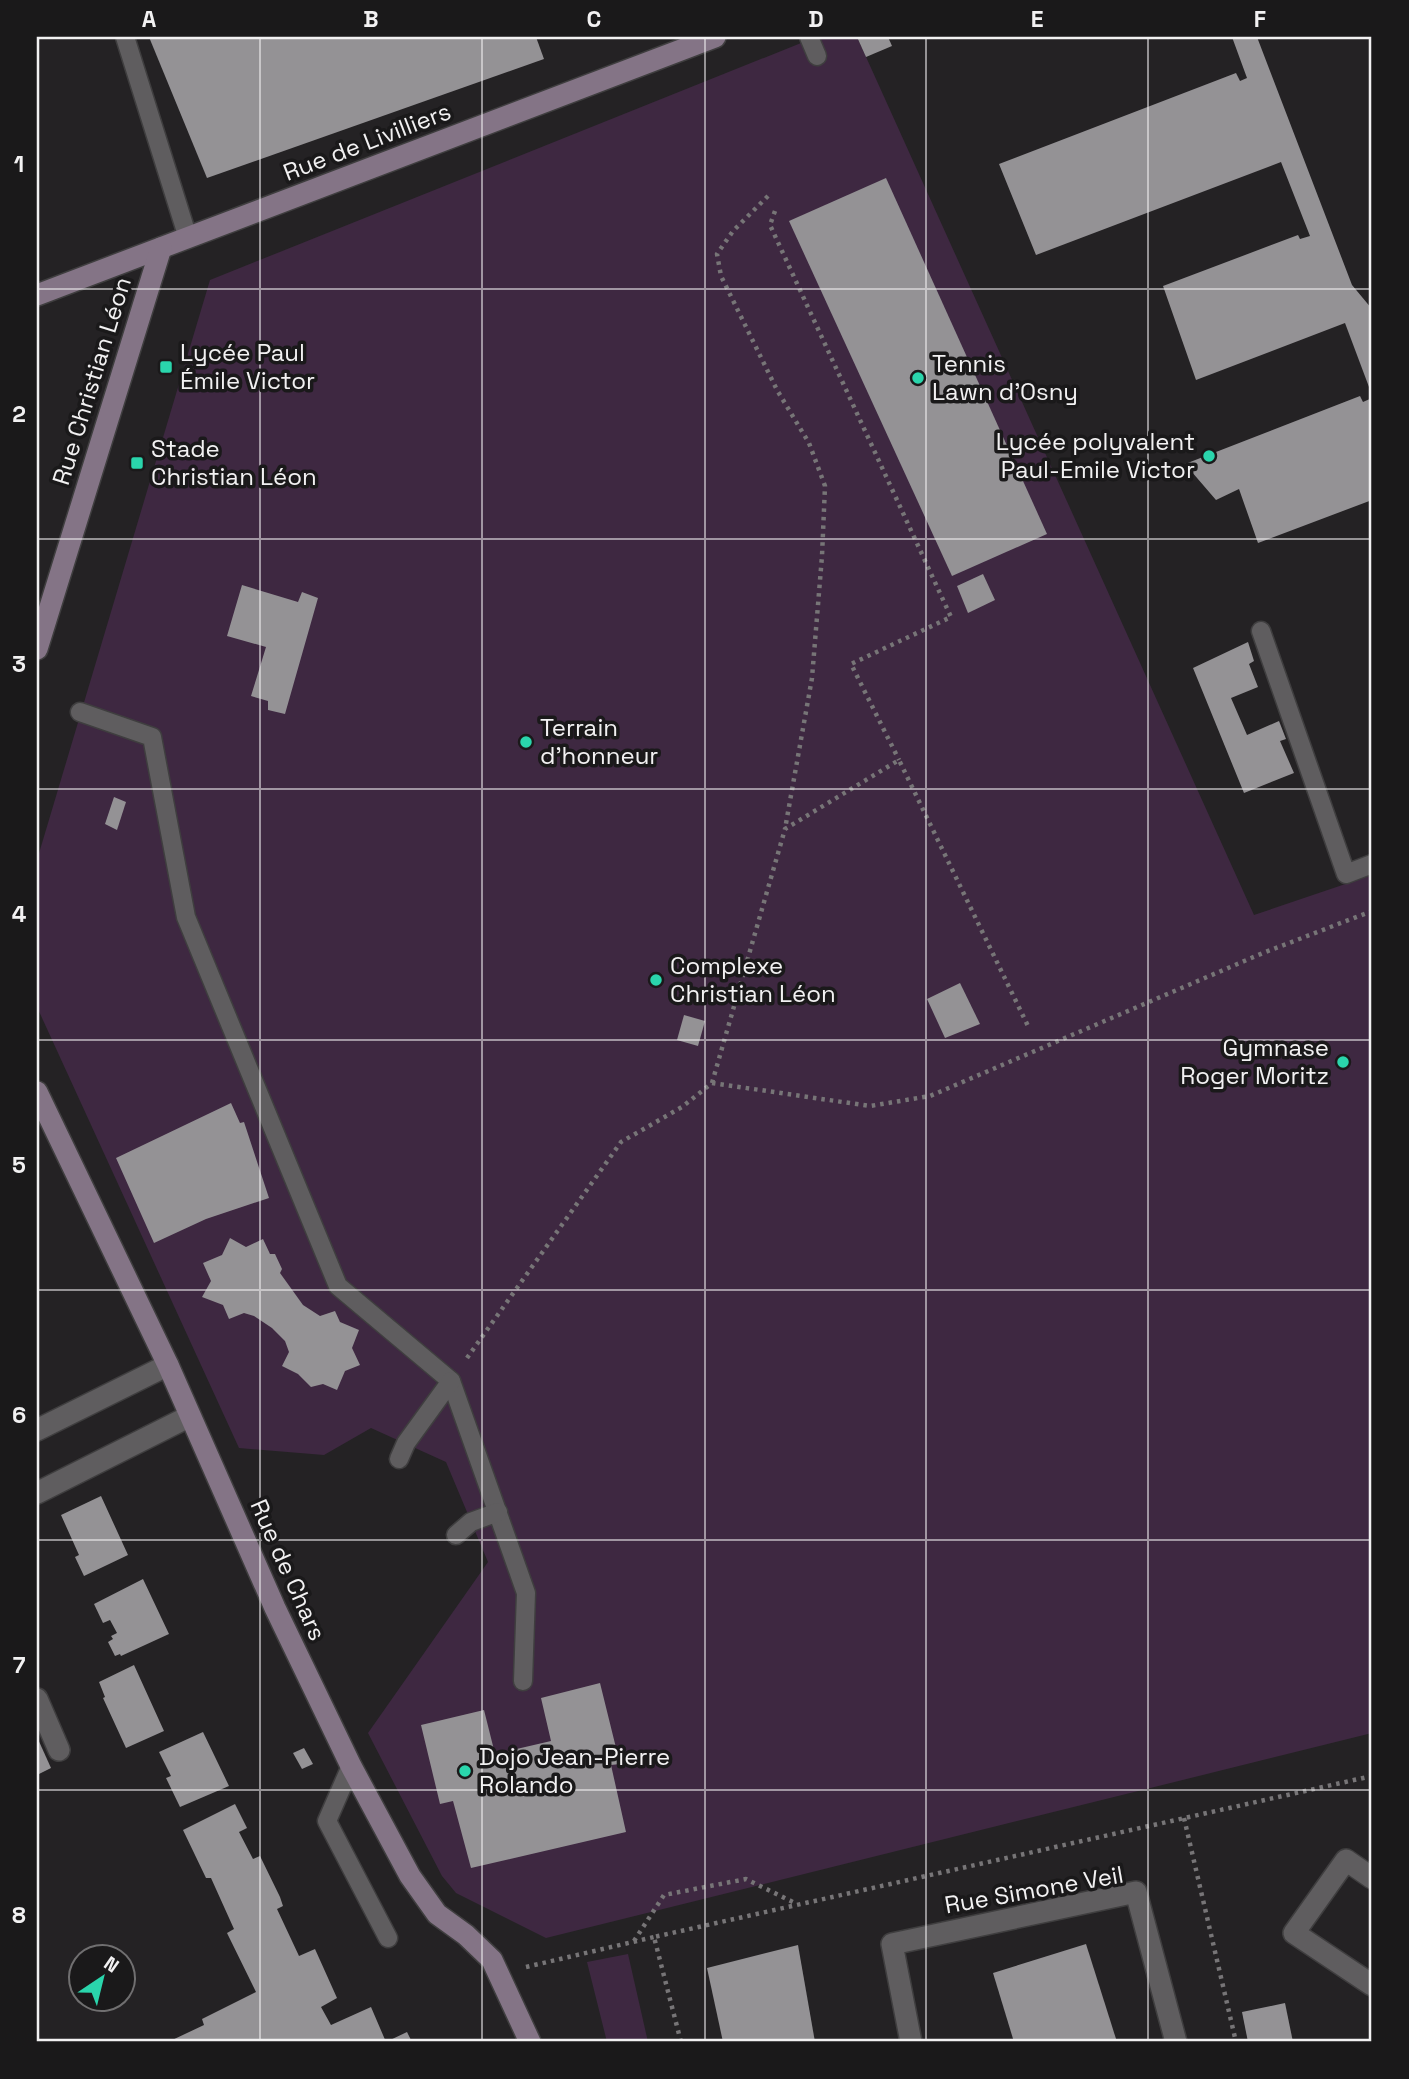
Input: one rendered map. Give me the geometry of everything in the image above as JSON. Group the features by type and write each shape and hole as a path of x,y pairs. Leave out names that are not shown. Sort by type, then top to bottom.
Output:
{"street":[{"name":"Rue de Livilliers","path":"37,295 715,37"},
{"name":"Rue Christian Léon","path":"37,649 161,248"},
{"name":"Rue de Chars","path":"37,1092 168,1365 275,1608 351,1766 410,1876 437,1914 466,1935 492,1960 530,2042"},
{"path":"37,1430 168,1365"},
{"path":"37,1493 190,1416"},
{"path":"37,1699 59,1750"},
{"path":"1372,1878 1346,1860 1294,1933 1372,1985"},
{"name":"Rue Simone Veil","path":"911,2042 891,1944 1136,1892 1176,2042"}],"lane":[{"path":"125,37 188,238"},
{"path":"810,37 817,56"},
{"path":"1261,631 1346,874 1372,864"},
{"path":"80,712 152,737 186,917 338,1286 451,1381 526,1593 523,1681"},
{"path":"399,1459 406,1443 451,1381"},
{"path":"456,1535 471,1522 498,1512"},
{"path":"351,1766 327,1821 388,1938"}],"path":[{"path":"451,1381 621,1142 682,1107 712,1083 785,829 813,678 825,486 808,443 777,390 721,276 717,254 733,231 768,196"},
{"path":"775,211 770,225 951,617 852,664 1028,1026"},
{"path":"785,829 899,760"},
{"path":"712,1083 870,1106 930,1096 1263,953 1372,911"},
{"path":"498,1974 634,1941 1372,1776"},
{"path":"1184,1818 1236,2042"},
{"path":"634,1941 664,1895 746,1879 798,1904"},
{"path":"654,1937 681,2042"}],"shaded area":[{"name":"Complexe Christian Léon","path":"816,37 857,37 1254,915 1372,875 1372,1733 546,1938 456,1893 442,1876 368,1733 488,1562 446,1462 371,1428 324,1455 239,1448 37,1007 37,860 210,280"},
{"path":"628,1954 648,2042 607,2042 587,1962"}],"building":[{"path":"149,37 536,37 544,59 207,178"},
{"path":"857,37 888,37 892,46 866,57"},
{"path":"1232,37 1257,37 1352,285 1372,309 1372,395 1345,323 1196,380 1163,286 1298,235 1300,239 1310,236 1281,162 1036,255 999,164 1236,73 1240,81 1247,78"},
{"name":"Tennis Lawn d'Osny","path":"886,178 1047,534 952,576 789,221"},
{"path":"1360,396 1363,402 1372,398 1372,500 1258,543 1239,489 1216,500 1185,464"},
{"path":"983,574 995,600 968,613 957,586"},
{"path":"242,585 298,602 302,592 318,598 285,714 268,710 268,701 251,696 266,647 227,636"},
{"path":"1248,642 1254,661 1249,664 1258,687 1231,698 1247,735 1279,721 1286,739 1280,741 1294,773 1244,793 1193,668"},
{"path":"114,797 126,802 117,830 105,824"},
{"path":"960,983 980,1024 945,1038 927,999"},
{"path":"684,1015 705,1021 698,1046 677,1040"},
{"path":"231,1103 240,1123 244,1122 269,1198 206,1219 154,1243 116,1158"},
{"path":"230,1238 246,1247 263,1239 270,1254 275,1254 282,1269 280,1273 303,1305 320,1316 335,1311 340,1322 359,1330 352,1348 360,1365 345,1371 337,1390 323,1384 311,1387 298,1374 282,1366 289,1352 285,1341 272,1328 244,1313 229,1319 223,1305 202,1297 211,1281 203,1263 222,1255"},
{"path":"101,1496 128,1555 84,1576 75,1557 79,1555 61,1515"},
{"path":"143,1579 169,1634 121,1656 115,1656 108,1642 113,1639 111,1636 117,1633 110,1620 103,1623 94,1604"},
{"path":"134,1665 164,1731 126,1748 103,1698 105,1697 99,1682"},
{"name":"Dojo Jean-Pierre Rolando","path":"600,1683 620,1764 611,1765 626,1832 471,1868 453,1801 440,1804 421,1725 484,1710 495,1754 551,1741 541,1698"},
{"path":"203,1732 229,1786 180,1807 166,1778 171,1776 159,1752"},
{"path":"37,1737 51,1768 37,1775"},
{"path":"304,1748 313,1764 302,1769 293,1753"},
{"path":"235,1804 247,1828 239,1832 253,1859 260,1856 280,1897 283,1906 277,1909 299,1956 315,1949 337,1998 321,2007 331,2025 371,2007 386,2042 168,2042 204,2025 202,2019 256,1992 227,1933 234,1929 211,1878 206,1878 183,1830"},
{"path":"1086,1944 1117,2042 1014,2042 993,1973"},
{"path":"798,1945 815,2042 723,2042 707,1968"},
{"path":"1285,2003 1293,2042 1248,2042 1242,2012"},
{"path":"407,2032 412,2042 386,2042"}],"place":[{"name":"Lycée Paul Émile Victor","path":"166,367"},
{"name":"Tennis Lawn d'Osny","path":"918,378"},
{"name":"Lycée polyvalent Paul-Emile Victor","path":"1209,456"},
{"name":"Stade Christian Léon","path":"137,463"},
{"name":"Terrain d'honneur","path":"526,742"},
{"name":"Complexe Christian Léon","path":"656,980"},
{"name":"Gymnase Roger Moritz","path":"1343,1062"},
{"name":"Dojo Jean-Pierre Rolando","path":"465,1771"}]}
